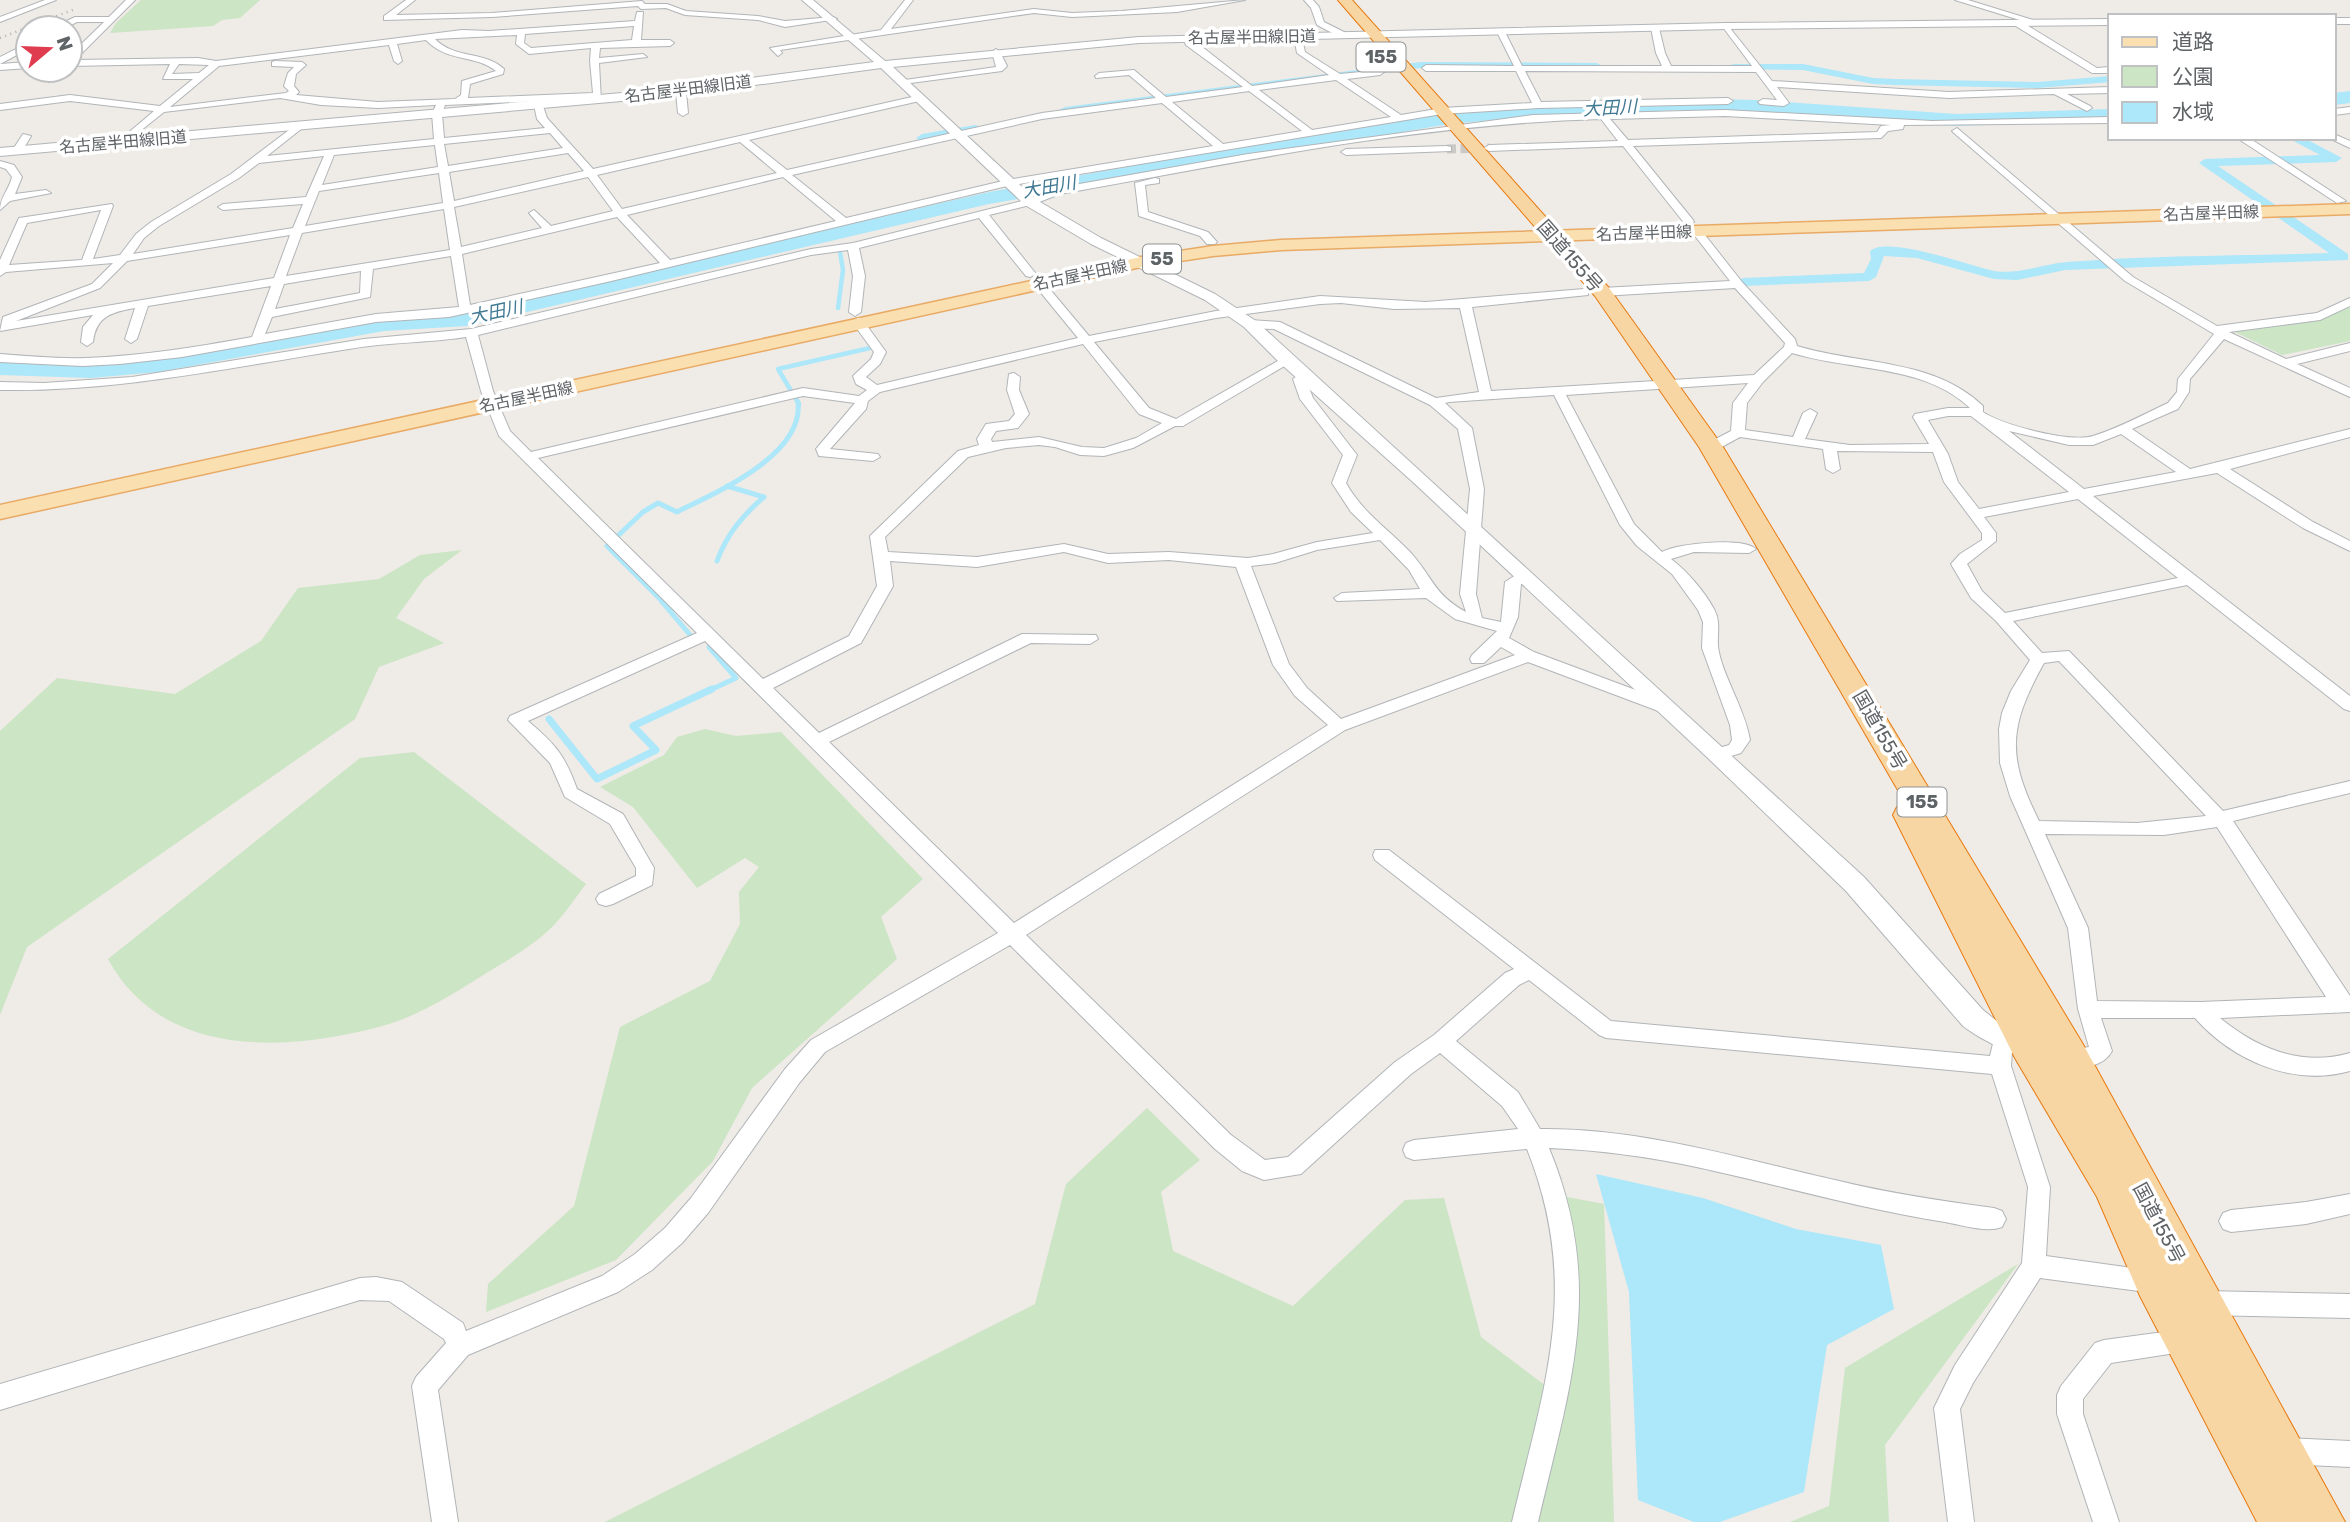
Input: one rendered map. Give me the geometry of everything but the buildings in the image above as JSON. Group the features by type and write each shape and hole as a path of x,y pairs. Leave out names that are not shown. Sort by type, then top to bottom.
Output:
{"highway":[{"name":"国道155号","path":"1332,0 1369,34"},
{"name":"国道155号","path":"1345,0 1443,125 1593,293 1659,386 1749,548 1900,800 2015,1042 2112,1186 2154,1282 2282,1522"},
{"name":"国道155号","path":"1659,386 1725,440 2071,1057 2322,1522"}],"main road":[{"name":"名古屋半田線","path":"1133,258 1281,245 1541,233 2347,203"},
{"name":"名古屋半田線","path":"0,512 490,398 1211,242 1331,234 1541,233"},
{"name":"名古屋半田線","path":"0,498 490,398"}],"street":[{"path":"0,20 52,0"},
{"path":"84,47 131,0"},
{"path":"411,0 387,18 642,3 667,6 685,13 758,18 785,24 833,19"},
{"path":"807,0 833,19 921,97 1009,185 1027,199 1233,312 1250,324 1287,361 1718,754 1855,884 1973,1018 2015,1042 2071,1057 2096,1056 2101,1051 2088,1009 2078,928 2013,781 2008,760 2008,731 2017,696 2038,659"},
{"path":"884,32 909,0"},
{"path":"778,53 774,48 1034,10 1075,19 1177,10 1241,0"},
{"path":"1308,0 1315,7 1320,23 1343,35"},
{"path":"1959,0 2023,17 2033,23"},
{"path":"636,42 642,3"},
{"path":"1034,10 1041,3"},
{"path":"485,33 493,11"},
{"path":"84,19 110,20"},
{"name":"名古屋半田線旧道","path":"0,152 300,126 439,108 538,105 681,92 883,64 996,52 1187,38 1726,26 2108,22"},
{"path":"84,62 177,61 216,64 300,51 393,43 462,33 521,32 638,23"},
{"path":"2017,23 2095,71 2108,70"},
{"path":"937,24 945,34"},
{"path":"1726,26 1784,103 1754,102"},
{"path":"1655,28 1658,31 1658,52 1668,68"},
{"path":"521,32 520,44 528,51 636,42 670,43"},
{"path":"1501,32 1538,105"},
{"path":"1298,36 1301,52 1399,118"},
{"path":"0,107 70,98 163,109 289,95 321,102 439,108 466,96 465,83 500,72 491,63 450,54 434,45 428,37"},
{"path":"1187,38 1189,43 1311,133"},
{"path":"393,43 398,61"},
{"path":"459,100 597,98 594,61 596,46"},
{"path":"903,81 999,69 1003,66 996,52"},
{"path":"274,57 270,64 302,65 290,77 289,86 294,92 289,95"},
{"path":"594,61 643,57"},
{"path":"177,61 166,77 202,76"},
{"path":"87,71 93,62"},
{"path":"124,141 216,64"},
{"path":"1426,68 1759,69"},
{"path":"1638,68 1644,77"},
{"path":"1098,76 1131,72 1220,147"},
{"path":"0,326 103,312 456,252 927,140 1042,116 1380,72"},
{"path":"1771,84 1949,95 2108,90"},
{"path":"681,92 683,113"},
{"path":"2055,92 2087,108"},
{"path":"86,263 108,206 23,220 1,270 86,263 124,259 450,205 743,140 921,97"},
{"path":"1211,242 1204,234 1143,214 1140,183 1319,154 1443,125 1490,108 1658,98 1740,101"},
{"path":"538,105 542,119 591,173 620,214 667,264"},
{"path":"439,108 439,141 465,310"},
{"path":"1490,108 1500,118"},
{"path":"2,380 41,388 112,385 352,344 440,338 471,333 811,252 853,246 1057,191 1443,125 1533,118 1725,113 1932,124 2108,120"},
{"path":"1604,117 1738,284 1790,342 1790,348 1758,379 1740,403 1725,440 1937,448"},
{"path":"0,358 83,362 120,360 182,353 376,318 465,310 1009,185 1399,118 1443,125"},
{"path":"0,326 37,307 96,286 124,259 140,236 155,224 234,176 300,126"},
{"path":"1957,131 2108,126"},
{"path":"1489,148 1881,135 1884,128 1892,127 1952,129 2129,279 2157,298 2220,332 2350,393"},
{"path":"254,160 552,130"},
{"path":"17,151 26,136"},
{"path":"743,140 844,222"},
{"path":"2245,140 2347,203"},
{"path":"314,188 570,150"},
{"path":"258,338 309,200 330,153"},
{"path":"0,164 10,167 17,177 4,202"},
{"path":"4,202 46,193"},
{"path":"223,207 309,200"},
{"path":"534,213 549,230"},
{"path":"981,213 1144,411 1178,423 1287,361"},
{"path":"853,246 859,276 856,317 880,352 876,361 859,378 875,389"},
{"path":"267,314 361,298 366,295 367,268"},
{"path":"873,457 824,453 823,449 861,406 862,400 875,389 1087,341 1233,312 1341,299 1403,306 1465,304 1738,284"},
{"path":"1990,423 2085,442 2124,430 2173,406 2183,392 2184,379 2220,332 2320,316 2350,302"},
{"path":"1465,304 1486,396"},
{"path":"131,339 143,305"},
{"path":"87,342 89,327 103,312"},
{"path":"1250,324 1276,325 1434,401 1455,416 1465,428 1477,489 1468,594 1475,617"},
{"path":"471,333 490,398 504,432 815,742 1223,1142 1250,1164 1264,1170 1293,1167 1403,1068 1441,1041 1512,979 1532,970"},
{"path":"2286,363 2350,347"},
{"path":"1790,348 1823,359 1922,375 1969,398 1978,409 1974,412"},
{"path":"2,380 24,360"},
{"path":"1304,375 1299,379 1307,399 1350,455 1339,483 1347,500 1420,574 1430,593 1461,616 1475,617 1504,635 1528,656 1667,708"},
{"path":"987,448 984,439 991,427 1013,425 1022,414 1013,390 1014,377"},
{"path":"1434,401 1758,379"},
{"path":"530,456 803,392 862,400"},
{"path":"1559,393 1627,525 1642,543 1663,557 1711,602 1710,648 1739,726 1741,740 1735,749 1718,754"},
{"path":"2038,659 2002,618 1973,591 1959,564 1967,556 1980,551 1989,541 1985,525 1951,482 1920,417 1948,412 1974,412 2350,705"},
{"path":"1797,442 1810,413"},
{"path":"760,687 843,648 855,639 886,586 877,536 963,454 987,448 1048,441 1089,452 1132,445 1152,436 1172,422"},
{"path":"2124,430 2189,474"},
{"path":"1976,514 2219,468 2350,433"},
{"path":"1829,446 1833,468"},
{"path":"2219,468 2308,525 2350,547"},
{"path":"882,555 977,562 1064,548 1078,550 1086,556 1115,559 1167,556 1242,562 1276,558 1317,546 1359,541 1381,535"},
{"path":"1663,557 1672,551 1690,548 1749,548"},
{"path":"1242,562 1281,665 1301,692 1339,726"},
{"path":"1478,659 1504,635 1513,607 1513,582 1524,576"},
{"path":"2002,618 2190,580"},
{"path":"1342,598 1430,593"},
{"path":"606,899 645,880 645,868 617,819 571,793 558,761 538,737 516,720 708,634"},
{"path":"815,742 1028,638 1090,639"},
{"path":"2038,659 2063,655 2221,820 2346,1004"},
{"path":"445,1522 425,1386 459,1346 631,1273 668,1241 725,1173 793,1072 818,1046 1013,934 1339,726 1528,656"},
{"path":"2033,827 2150,830 2221,820 2237,813 2350,787"},
{"path":"1382,855 1606,1028 2000,1066"},
{"path":"2088,1009 2200,1010 2346,1004"},
{"path":"2200,1010 2216,1028 2277,1061 2318,1069 2350,1062"},
{"path":"1441,1041 1511,1100 1534,1139 1561,1212 1568,1248 1570,1307 1555,1404 1525,1522"},
{"path":"1961,1522 1947,1408 1964,1374 2034,1266 2039,1188 2000,1066 2015,1042"},
{"path":"1414,1150 1448,1144 1534,1139 1601,1142 1662,1150 1835,1191 1994,1219"},
{"path":"2231,1221 2306,1213 2350,1203"},
{"path":"2034,1266 2154,1282"},
{"path":"0,1397 360,1289 376,1287 393,1290 454,1331 459,1346"},
{"path":"2202,1303 2350,1306"},
{"path":"2106,1522 2070,1414 2070,1395 2104,1352 2186,1341"},
{"path":"2283,1451 2350,1454"}],"green space":[{"path":"141,0 260,0 240,18 222,20 213,26 110,33 116,23"},
{"path":"2350,304 2350,341 2282,355 2231,330 2323,317"},
{"path":"462,550 424,579 396,618 444,643 379,667 355,719 27,947 0,1015 0,731 57,678 175,694 261,641 298,588 379,579 420,555"},
{"path":"705,729 736,736 781,732 923,879 881,917 897,959 752,1088 713,1161 616,1260 486,1312 488,1284 574,1206 620,1027 710,981 740,924 739,892 759,867 745,858 697,888 633,807 600,787 664,755 677,737"},
{"path":"414,752 586,884 546,933 505,962 415,1014 389,1024 312,1040 272,1043 233,1040 196,1032 161,1016 132,992 108,959 360,758"},
{"path":"1147,1108 1200,1160 1161,1192 1173,1251 1293,1306 1405,1200 1444,1198 1481,1337 1566,1401 1562,1196 1604,1204 1614,1522 605,1522 1035,1304 1066,1184"},
{"path":"2018,1264 1885,1445 1889,1522 1790,1522 1829,1506 1845,1368"}],"water":[{"path":"1596,1174 1703,1198 1796,1229 1881,1245 1894,1309 1827,1345 1804,1492 1720,1522 1694,1522 1638,1500 1629,1292"}],"waterway":[{"path":"1065,110 1421,65 1597,66"},
{"path":"1734,67 1803,67 1873,81 1894,82 2038,85 2108,79"},
{"name":"大田川","path":"2336,99 2350,97"},
{"name":"大田川","path":"0,367 91,370 158,364 384,324 467,319 989,198 1443,119 1511,112 1679,104 1755,106 1956,120 2108,115"},
{"path":"922,138 975,128"},
{"path":"1743,282 1869,277 1878,259 1877,251 1918,254 1994,275 2017,276 2065,266 2343,257 2205,163 2336,158 2298,140"},
{"path":"838,308 843,270 840,252"},
{"path":"798,402 778,369 870,348"},
{"path":"727,486 773,455 787,439 796,421 798,402"},
{"path":"691,636 658,597 607,546 643,512 658,503 677,512 727,486"},
{"path":"717,561 736,526 764,497 727,486"},
{"path":"708,691 736,678 709,647"},
{"path":"549,719 597,779 656,750 633,726 712,689"}],"tunnel":[{"path":"1447,149 1489,148"}],"railway":[{"path":"0,38 75,9"}]}
